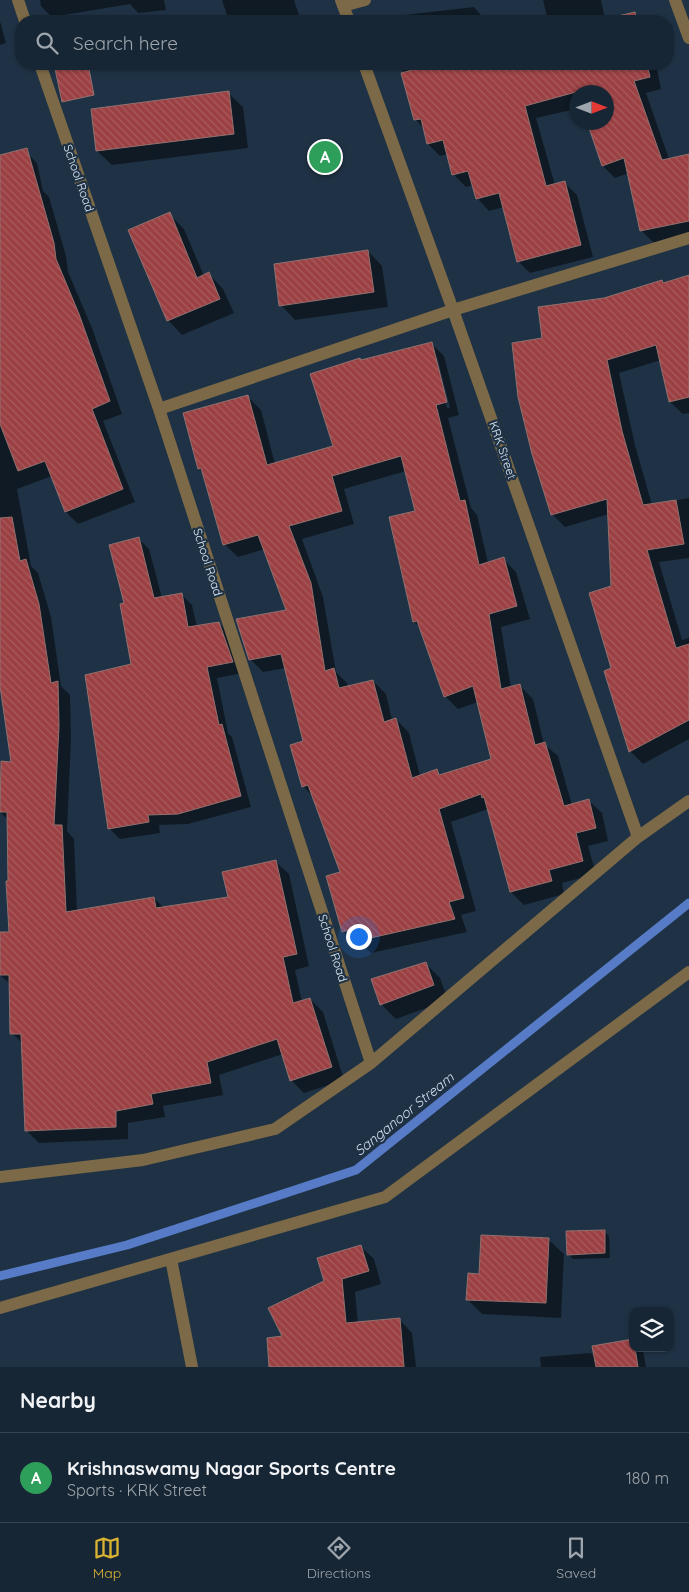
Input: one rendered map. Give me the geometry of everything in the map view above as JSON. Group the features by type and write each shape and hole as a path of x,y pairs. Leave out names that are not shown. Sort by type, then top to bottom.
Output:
{"street":[{"path":"18,0 23,15"},
{"path":"347,15 342,3 364,0"},
{"path":"675,0 689,38"},
{"name":"School Road","path":"42,70 159,409 370,1063"},
{"name":"KRK Street","path":"366,70 453,310 638,837"},
{"path":"159,409 453,310 689,238"},
{"path":"0,1177 143,1160 276,1129 370,1063 638,837 689,801"},
{"path":"0,1308 385,1197 689,972"},
{"path":"171,1259 192,1367"}],"building":[{"path":"635,12 636,15 622,15"},
{"path":"55,70 89,70 94,95 62,102"},
{"path":"412,70 648,70 650,77 634,81 662,160 689,154 689,221 640,231 624,158 602,166 590,130 614,130 614,85 569,85 569,94 525,106 546,186 565,181 581,245 517,262 499,193 476,199 468,171 452,175 443,140 427,144 421,119 414,120 401,73"},
{"path":"229,91 234,134 96,151 91,109"},
{"path":"27,148 54,243 56,259 79,314 110,401 92,409 123,489 65,512 45,461 18,471 0,424 0,155"},
{"path":"170,212 197,278 209,272 220,299 167,321 128,230"},
{"path":"368,250 374,292 279,306 274,264"},
{"path":"689,275 689,397 669,402 656,345 607,360 622,431 643,505 676,500 684,544 647,550 676,648 689,644 689,720 629,752 604,671 611,668 589,593 611,586 607,499 551,515 532,454 518,397 512,343 542,338 538,307 604,298 662,280 663,283"},
{"path":"432,342 447,402 436,405 460,501 465,500 479,565 504,557 517,606 489,614 501,689 520,684 535,745 545,742 564,806 589,799 596,828 576,833 583,861 549,870 552,881 510,892 484,797 482,798 481,794 439,809 464,898 449,902 455,919 357,941 353,929 342,932 326,876 340,872 308,785 302,787 290,745 303,741 281,654 249,660 236,619 286,610 258,535 223,545 201,468 198,469 183,413 248,395 267,465 333,446 310,374 360,358 361,360","holes":["401,456 415,511 389,517 413,622 417,621 444,697 473,686 491,759 439,775 437,769 412,778 396,718 384,722 373,680 339,688 334,668 325,671 311,583 289,526 342,511 332,476"]},
{"path":"12,517 20,561 26,559 39,604 51,683 58,681 59,726 54,825 62,825 66,912 154,897 156,908 228,897 222,872 276,860 297,954 283,957 293,1003 310,998 332,1067 290,1081 277,1039 207,1062 211,1083 151,1094 153,1104 116,1111 116,1127 25,1131 21,1034 10,1034 9,975 0,975 0,932 9,932 6,881 8,881 7,812 0,812 1,761 11,762 0,686 0,518"},
{"path":"139,537 154,598 182,593 188,627 219,622 233,662 207,667 219,725 222,724 241,796 178,814 148,815 149,822 108,829 85,675 131,664 120,604 124,603 109,545"},
{"path":"426,962 434,985 380,1005 371,979"},
{"path":"605,1230 605,1253 567,1255 566,1231"},
{"path":"481,1235 549,1238 546,1303 466,1300 468,1273 479,1274"},
{"path":"361,1245 369,1271 342,1279 346,1323 400,1318 404,1367 269,1367 267,1338 282,1336 268,1308 324,1281 317,1258"},
{"path":"629,1340 629,1352 636,1352 638,1367 596,1367 592,1346"}],"waterway":[{"name":"Sanganoor Stream","path":"0,1276 127,1245 356,1170 689,903"}],"place":[{"name":"Krishnaswamy Nagar Sports Centre","path":"325,157"}]}
